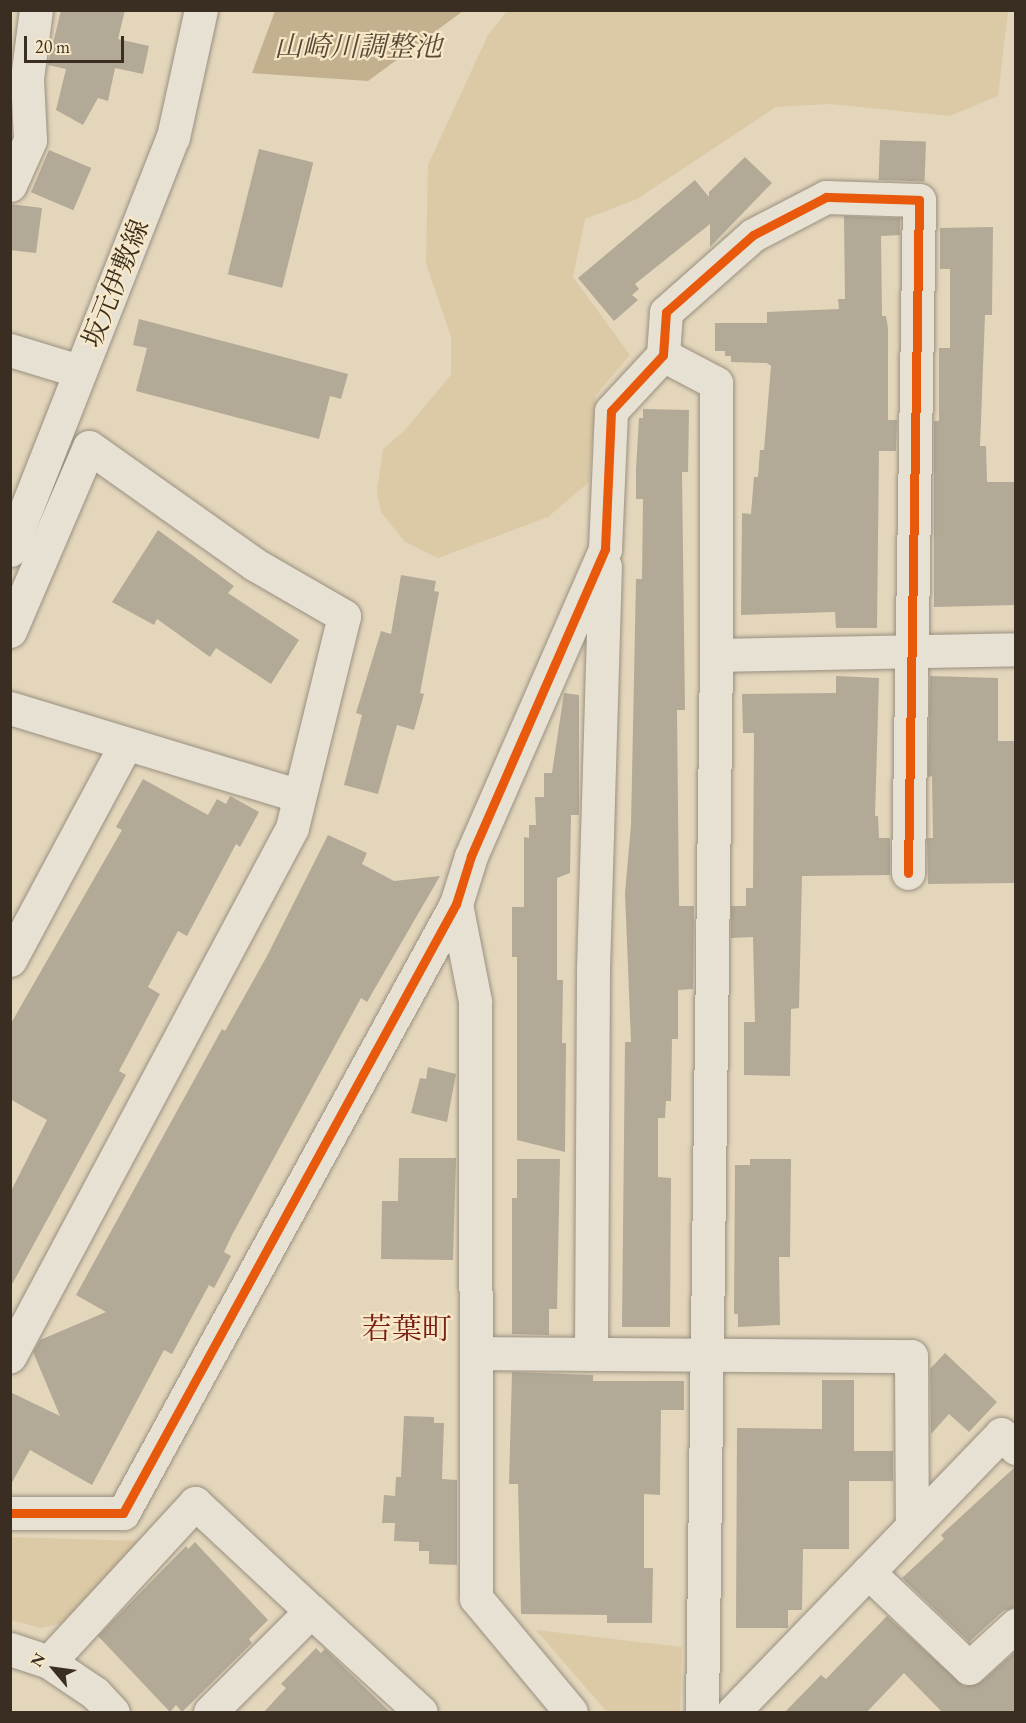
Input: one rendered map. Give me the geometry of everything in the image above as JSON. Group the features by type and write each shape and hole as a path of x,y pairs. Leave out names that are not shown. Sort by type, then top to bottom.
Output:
{"street":[{"path":"10,184 30,140 27,78 36,10"},
{"name":"坂元伊敷線","path":"20,558 79,371 173,137 201,10"},
{"path":"591,1354 593,969 611,411 663,355 666,312 753,236 826,197 919,200 908,873"},
{"path":"10,350 79,371"},
{"path":"663,355 716,382 716,655 702,1713"},
{"path":"10,631 20,558 89,447 254,564 344,616 292,828 10,1356"},
{"path":"10,1513 123,1513 456,904 471,856 606,549"},
{"path":"716,655 1016,649"},
{"path":"10,708 299,796"},
{"path":"10,960 126,744"},
{"path":"456,904 475,1001 478,1353 477,1598 572,1713"},
{"path":"478,1353 706,1357 911,1356 912,1526"},
{"path":"733,1713 1001,1434 1016,1448"},
{"path":"49,1662 195,1503 421,1713"},
{"path":"868,1572 969,1668 1016,1625"},
{"path":"210,1713 311,1611"},
{"path":"10,1649 49,1662 95,1693 113,1713"}],"shaded area":[{"path":"507,11 1008,11 998,96 950,116 830,104 776,107 637,199 585,219 573,277 630,355 596,395 589,482 548,517 438,558 405,542 381,512 377,491 383,449 404,431 451,375 451,337 426,263 428,165 488,35"},
{"path":"10,1537 141,1541 63,1623 41,1628 11,1620"},
{"path":"536,1630 682,1647 680,1712 607,1712"}],"water":[{"name":"山崎川調整池","path":"275,10 463,11 368,81 252,73"}],"building":[{"path":"61,10 125,10 118,39 149,46 143,74 115,68 108,101 98,98 83,125 56,110 66,69 48,65"},
{"path":"880,140 926,142 925,182 879,180"},
{"path":"259,149 313,163 282,288 228,274"},
{"path":"49,150 91,168 73,210 31,192"},
{"path":"745,157 772,183 710,247 710,224 635,284 639,289 632,295 638,300 614,321 578,278 695,180 709,197 709,192"},
{"path":"10,204 42,208 36,253 10,250"},
{"path":"844,216 900,218 900,235 881,236 882,316 886,316 888,328 888,420 897,420 896,451 879,451 877,628 836,628 835,612 741,615 742,513 751,514 754,477 758,477 760,450 764,450 771,366 767,363 731,362 731,356 725,356 725,351 715,351 715,323 767,323 767,312 839,309 838,299 845,299"},
{"path":"993,227 992,315 985,315 980,446 986,446 987,482 1016,482 1016,605 934,607 934,421 939,421 939,348 950,348 950,269 940,269 940,228"},
{"path":"139,319 348,374 341,399 330,396 319,439 136,391 147,348 133,345"},
{"path":"643,409 689,410 688,472 682,472 685,710 677,710 679,906 694,906 693,989 678,990 678,1039 672,1039 671,1101 666,1101 665,1118 658,1118 658,1177 671,1178 670,1327 622,1327 625,1042 631,1042 625,893 631,825 636,579 642,579 643,499 636,499 636,469 639,418 643,418"},
{"path":"158,530 234,586 228,593 299,640 271,684 216,648 210,657 157,619 154,625 112,602"},
{"path":"401,575 436,581 434,591 439,592 420,693 424,694 414,730 397,725 378,794 344,785 362,715 356,713 381,631 391,634"},
{"path":"836,676 879,678 875,816 878,816 879,838 890,838 890,875 802,876 799,1008 791,1009 790,1076 744,1075 744,1022 755,1022 753,937 731,938 731,906 746,906 746,888 753,888 754,733 743,733 742,694 836,693"},
{"path":"930,676 998,678 998,741 1016,741 1016,883 928,884 927,838 933,838 932,776 928,777"},
{"path":"564,693 579,695 579,815 571,815 570,873 557,878 557,980 563,980 562,1043 566,1043 565,1152 517,1140 517,957 512,957 512,907 524,907 524,837 529,838 529,825 536,825 535,797 544,797 544,773 552,773"},
{"path":"143,779 208,815 217,799 226,804 230,796 259,812 240,847 236,844 187,936 178,931 148,987 160,994 119,1071 126,1075 10,1288 10,1193 47,1120 10,1099 10,1025 122,830 116,827"},
{"path":"328,835 367,853 362,864 394,881 440,876 367,1002 361,998 232,1235 224,1252 231,1256 214,1288 209,1285 172,1354 164,1350 92,1485 30,1450 10,1486 10,1392 60,1416 33,1352 40,1340 106,1312 76,1295 222,1029 225,1031 267,956"},
{"path":"428,1067 456,1074 447,1122 411,1113 420,1078 426,1079"},
{"path":"399,1158 456,1158 453,1260 381,1259 382,1201 398,1201"},
{"path":"517,1159 560,1159 557,1309 549,1309 549,1335 512,1334 512,1198 517,1198"},
{"path":"750,1159 791,1159 790,1257 779,1257 780,1325 738,1327 738,1314 734,1314 735,1165 750,1165"},
{"path":"945,1353 997,1402 969,1432 949,1414 931,1434 930,1369"},
{"path":"512,1372 593,1375 593,1381 684,1381 684,1410 661,1410 660,1495 644,1494 644,1568 653,1568 652,1623 607,1623 607,1615 521,1614 518,1484 509,1484"},
{"path":"822,1380 854,1380 854,1451 893,1451 893,1481 849,1481 849,1549 803,1549 802,1610 788,1610 788,1628 736,1628 737,1428 822,1429"},
{"path":"404,1416 434,1417 434,1423 444,1423 442,1479 457,1480 457,1565 429,1564 429,1551 419,1551 419,1542 394,1541 395,1523 382,1523 384,1495 395,1496 396,1477 401,1477"},
{"path":"1016,1466 1016,1607 1003,1611 969,1642 902,1578 944,1539 941,1535"},
{"path":"195,1542 268,1620 249,1639 252,1643 182,1712 176,1705 170,1712 98,1636 186,1546 188,1549"},
{"path":"887,1616 964,1686 981,1682 1016,1651 1016,1713 943,1713 904,1673 866,1713 784,1713 821,1675 826,1679"},
{"path":"316,1648 321,1653 325,1649 391,1713 263,1713 286,1688 281,1684"}],"cycle path":[{"path":"10,1513 123,1513 456,904 471,856 605,549 611,411 663,355 666,312 753,235 826,197 919,200 908,873"}],"district":[{"name":"若葉町","path":"407,1329"}]}
